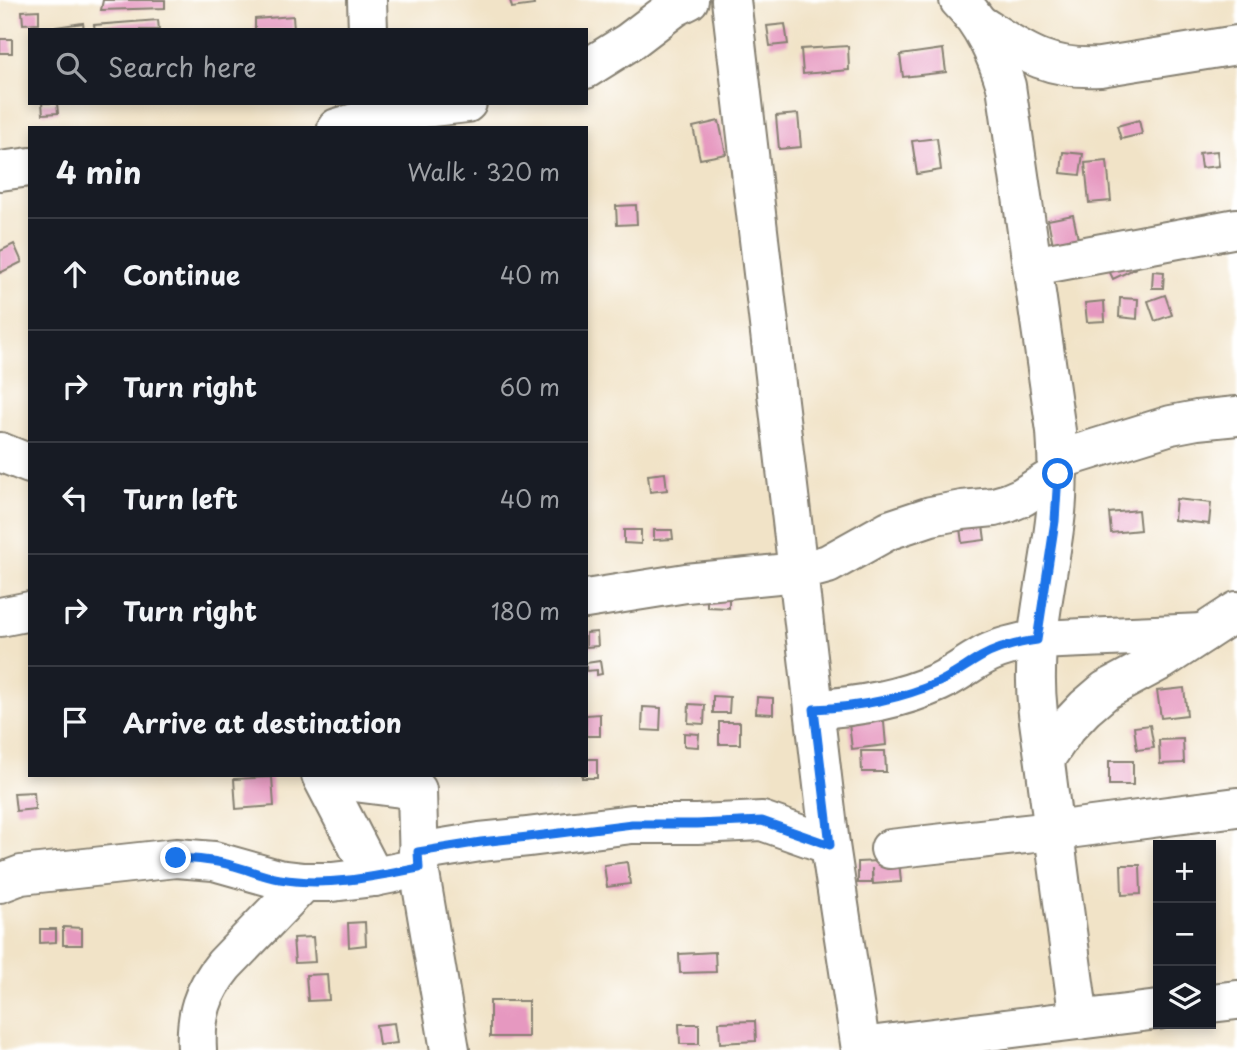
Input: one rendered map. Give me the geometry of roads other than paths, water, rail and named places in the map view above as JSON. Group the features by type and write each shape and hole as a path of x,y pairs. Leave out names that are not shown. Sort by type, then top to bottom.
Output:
{"street":[{"path":"367,0 368,28"},
{"path":"588,68 689,0"},
{"path":"735,8 830,845 861,1049 1153,1011"},
{"path":"968,12 1027,54 1060,66 1100,67 1237,45"},
{"path":"968,12 990,44 1006,86 1054,411 1058,467 1055,521 1037,640 1035,674 1037,710 1079,1020"},
{"path":"362,119 396,111 449,105"},
{"path":"0,171 28,167"},
{"path":"1032,266 1237,229"},
{"path":"588,599 685,583 798,572 828,564 868,541 910,523 932,516 962,510 994,508 1008,503 1022,497 1058,467 1171,425 1197,419 1237,416"},
{"path":"0,452 28,463"},
{"path":"0,617 28,611"},
{"path":"1045,759 1066,728 1107,690 1162,660 1237,611"},
{"path":"814,709 841,708 895,698 942,680 982,656 1018,643 1202,634"},
{"path":"322,777 417,790 418,860 450,1050"},
{"path":"322,777 374,877"},
{"path":"890,849 1237,807"},
{"path":"0,883 21,875 176,858 214,861 278,879 332,882 374,877 418,860 481,842 632,824 762,821 830,845"},
{"path":"197,1050 199,1012 213,979 304,882"},
{"path":"1216,1002 1237,1000"}]}
